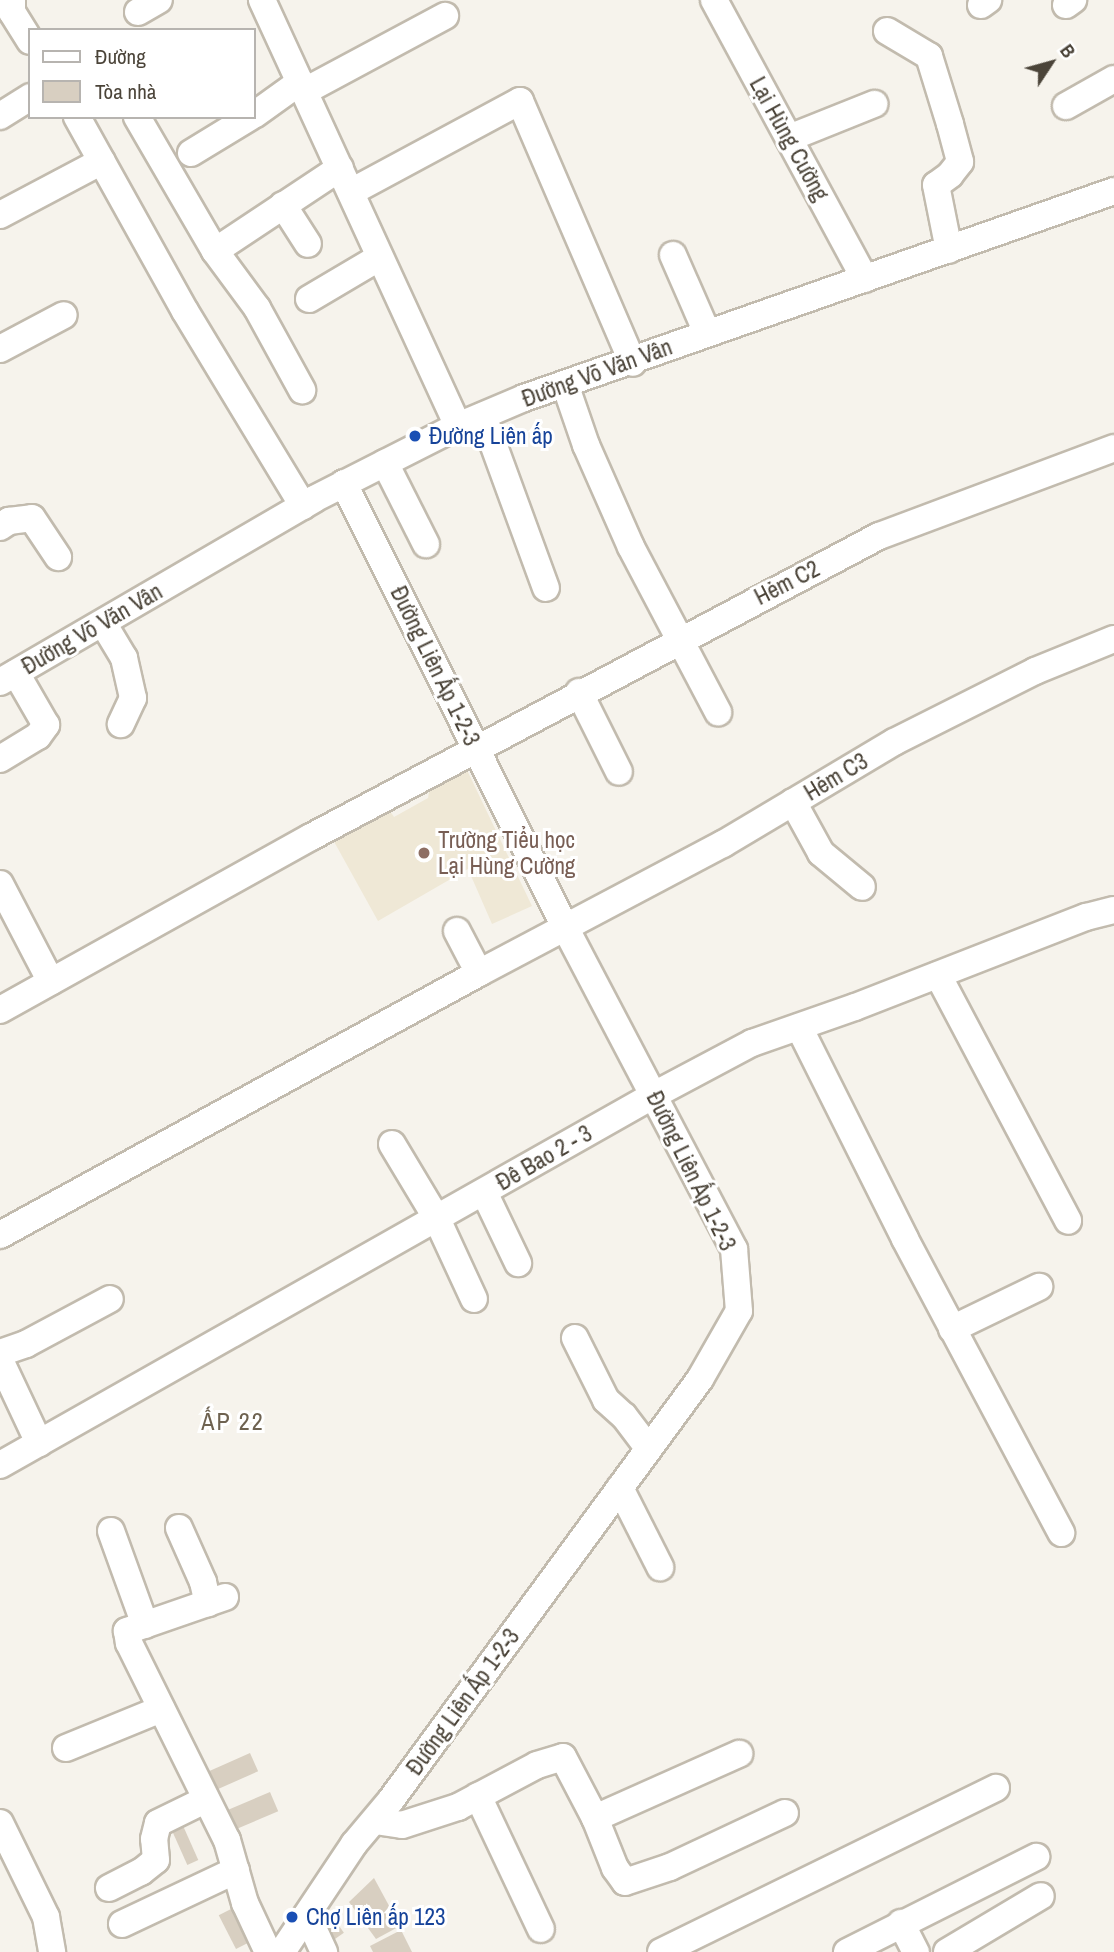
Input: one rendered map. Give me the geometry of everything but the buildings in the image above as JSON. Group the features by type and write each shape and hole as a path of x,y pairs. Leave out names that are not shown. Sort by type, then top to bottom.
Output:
{"street":[{"path":"12,0 12,12 28,38"},
{"path":"262,0 458,426"},
{"name":"Lại Hùng Cường","path":"714,0 865,279"},
{"path":"256,114 444,16"},
{"path":"887,30 929,56 950,124 960,162 950,175 936,185 949,250"},
{"path":"1066,106 1114,79"},
{"path":"351,192 520,102 633,363"},
{"path":"789,138 874,104"},
{"path":"78,119 185,311 303,506"},
{"path":"138,119 215,251 257,308 302,390"},
{"path":"191,153 247,119"},
{"path":"0,215 102,161"},
{"path":"215,251 340,168"},
{"name":"Đường Võ Văn Vân","path":"6,673 103,623 344,483 458,426 565,384 633,363 707,333 1114,191"},
{"path":"283,205 307,244"},
{"path":"673,255 707,333"},
{"path":"309,299 380,257"},
{"path":"0,349 64,315"},
{"path":"565,384 586,445 631,547 718,712"},
{"path":"483,416 546,588"},
{"name":"Hẻm C2","path":"0,1010 311,837 477,752 579,692 879,536 1114,448"},
{"path":"385,463 426,544"},
{"name":"Đường Liên Ấp 1-2-3","path":"282,1952 354,1844 374,1821 700,1379 739,1311 734,1249 566,929 344,483"},
{"path":"0,527 9,521 32,518 58,558"},
{"path":"103,623 124,658 133,698 121,724"},
{"name":"Hẻm C3","path":"0,1236 479,972 566,929 793,802 894,742 1035,671 1114,639"},
{"path":"0,759 38,736 46,724 6,673"},
{"path":"579,692 591,711 619,772"},
{"path":"793,802 821,853 862,887"},
{"path":"0,884 51,982"},
{"name":"Đê Bao 2 - 3","path":"0,1465 654,1095 752,1043 1086,917 1114,910"},
{"path":"457,931 479,972"},
{"path":"938,975 1068,1221"},
{"path":"799,1027 952,1329 1061,1533"},
{"path":"392,1144 437,1219 474,1299"},
{"path":"484,1192 518,1263"},
{"path":"952,1329 1039,1287"},
{"path":"0,1353 26,1344 110,1299"},
{"path":"575,1338 606,1401 624,1416 649,1449"},
{"path":"0,1360 39,1443"},
{"path":"620,1488 660,1567"},
{"path":"179,1528 203,1582 216,1600 127,1631 129,1643 227,1840 245,1903 268,1952"},
{"path":"111,1531 145,1625"},
{"path":"66,1748 161,1709"},
{"path":"595,1818 739,1754"},
{"path":"374,1821 402,1825 458,1807 537,1765 563,1757 595,1818 615,1868 625,1882 670,1867 785,1813"},
{"path":"661,1952 996,1788"},
{"path":"478,1796 541,1929"},
{"path":"109,1888 141,1872 156,1860 154,1839 158,1823 205,1800"},
{"path":"0,1823 46,1917 52,1952"},
{"path":"847,1952 1036,1857"},
{"path":"122,1924 236,1870"},
{"path":"947,1952 1041,1896"},
{"path":"307,1915 324,1952"},
{"path":"901,1923 916,1952"}],"shaded area":[{"name":"Trường Tiểu học Lại Hùng Cường","path":"466,768 532,906 492,924 468,869 378,921 332,838 388,808 394,817 428,798 430,786"}],"place":[{"name":"Đường Liên ấp","path":"415,436"},
{"name":"Trường Tiểu học Lại Hùng Cường","path":"424,853"},
{"name":"Chợ Liên ấp 123","path":"292,1917"}],"district":[{"name":"ẤP 22","path":"233,1422"}]}
